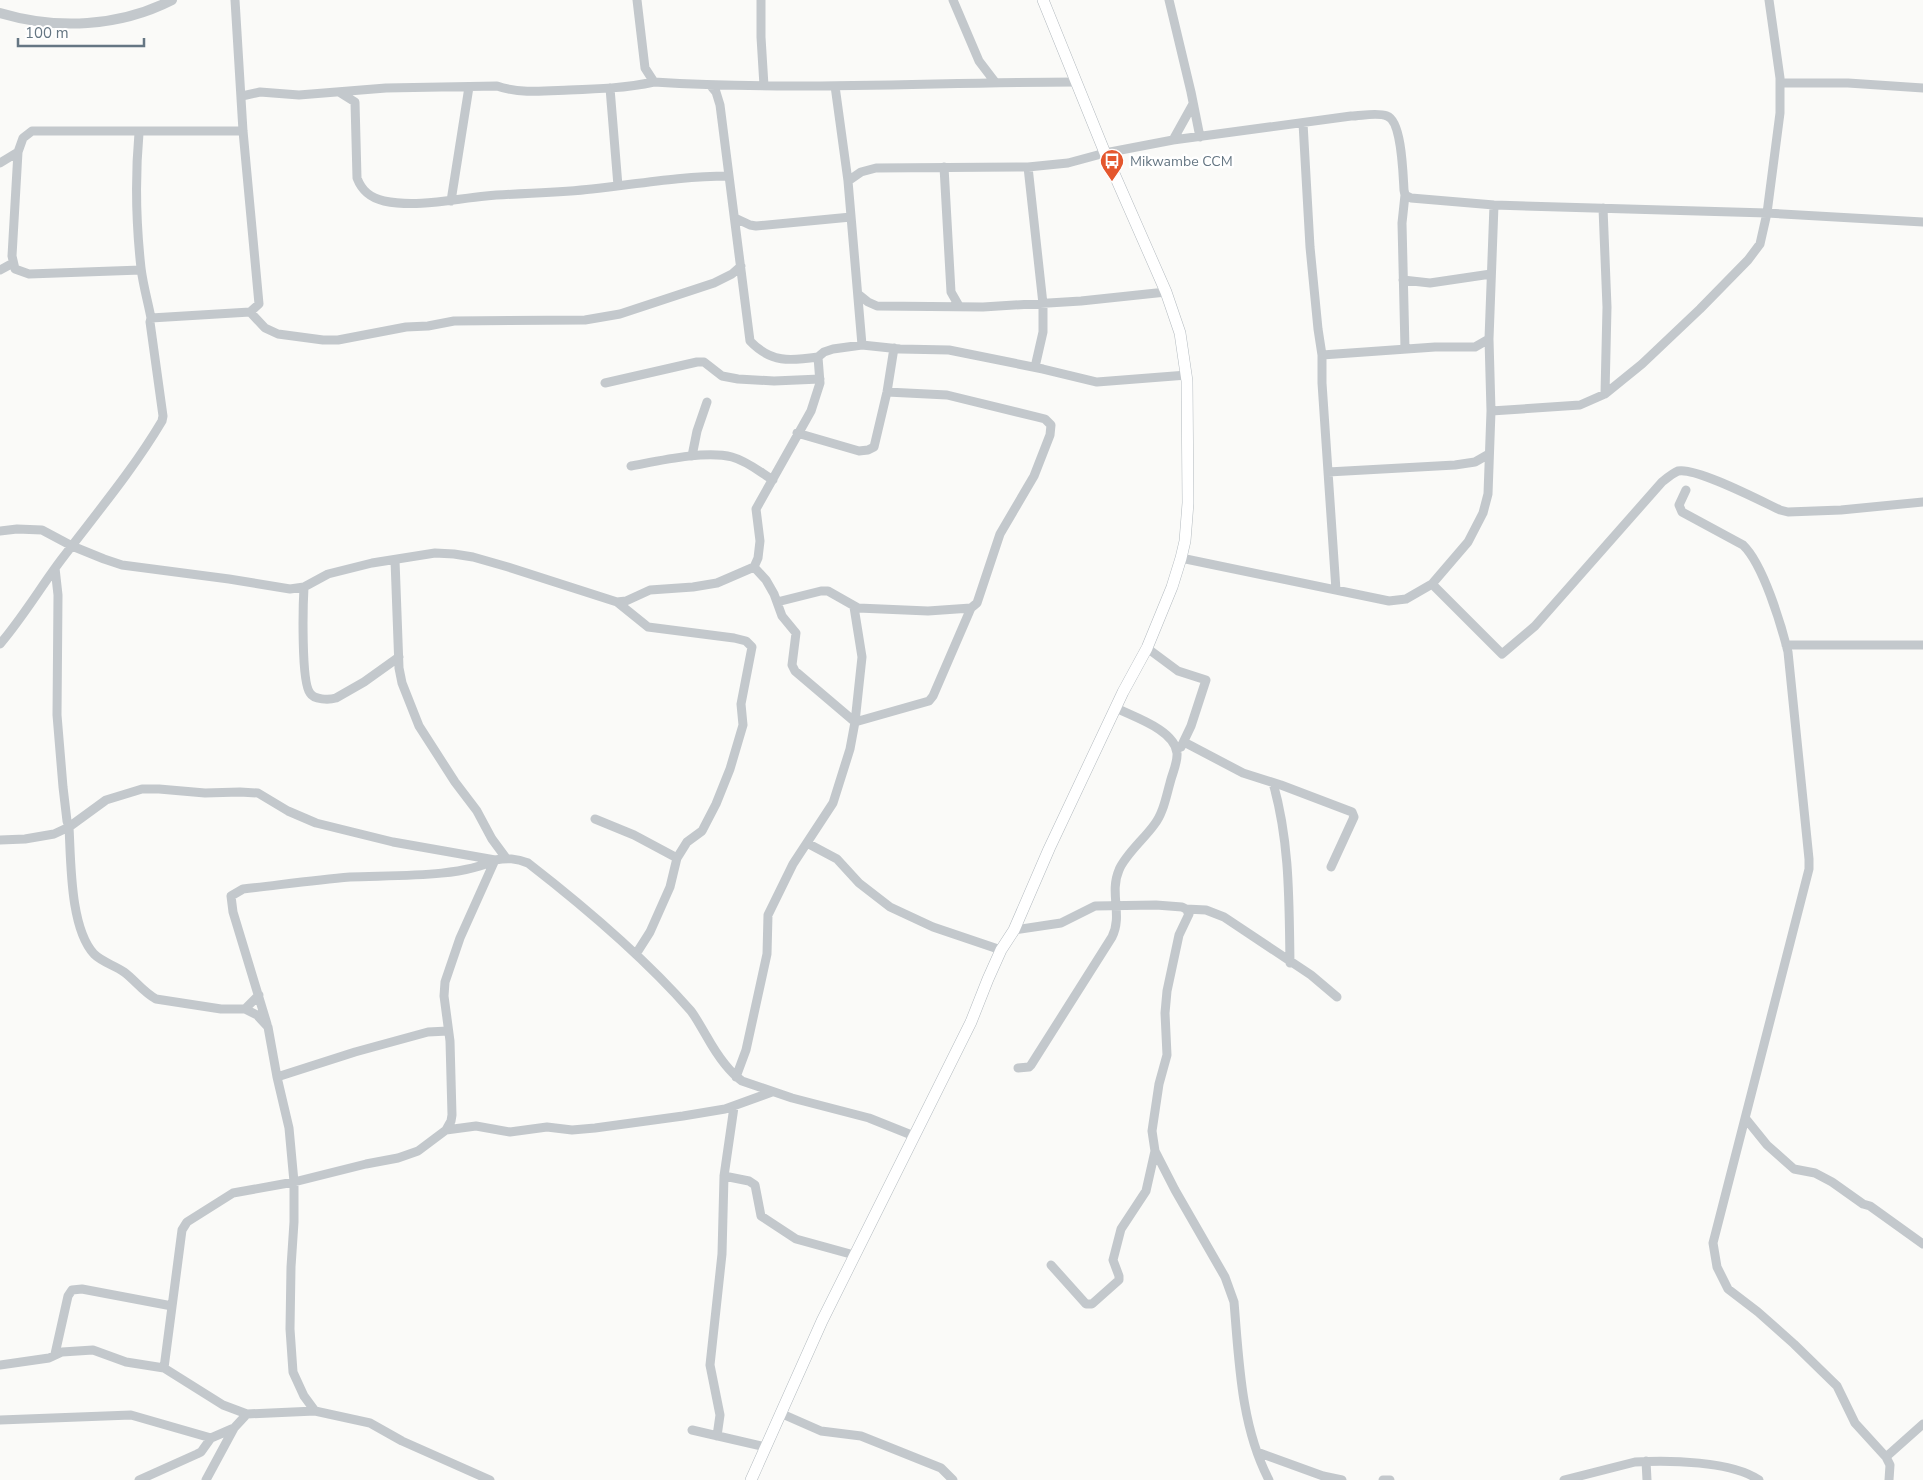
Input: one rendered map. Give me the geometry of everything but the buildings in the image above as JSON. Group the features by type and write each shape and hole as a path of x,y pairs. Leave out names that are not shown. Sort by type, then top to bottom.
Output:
{"main road":[{"path":"751,1480 780,1413 854,1255 971,1022 988,979 1014,930 1049,848 1147,648 1181,558 1185,541 1188,503 1187,375 1180,333 1166,292 1104,153 1043,0"}],"street":[{"path":"0,13 17,18 74,24 111,21 140,14 172,0"},
{"path":"151,318 250,312 257,307 260,300 243,131 235,0"},
{"path":"637,0 644,68 654,82"},
{"path":"761,0 764,86"},
{"path":"953,0 979,61 995,82"},
{"path":"1169,0 1200,137"},
{"path":"1491,411 1580,406 1605,394 1650,358 1748,260 1760,244 1767,213 1780,113 1780,83 1769,0"},
{"path":"242,96 260,92 299,95 386,88 497,86 508,90 530,92 630,87 654,82 710,86 1076,82"},
{"path":"1780,83 1848,83 1923,88"},
{"path":"710,86 716,92 720,105 750,340 756,347 780,360 818,357 820,354 834,349 862,345 949,350 1035,367 1097,382 1187,375"},
{"path":"835,86 848,181 862,345"},
{"path":"451,201 469,87"},
{"path":"610,88 618,186"},
{"path":"339,92 355,102 357,178 363,190 374,199 400,204 451,201 477,197 570,191 703,176 728,176"},
{"path":"1173,140 1193,104"},
{"path":"848,181 861,172 876,168 1028,167 1068,163 1104,153 1173,140 1351,116 1387,116 1392,120 1396,128 1405,195 1402,224 1405,349"},
{"path":"1303,123 1310,247 1322,355 1322,383 1336,590"},
{"path":"141,270 29,274 16,269 13,263 18,152 23,138 32,131 243,131"},
{"path":"0,644 24,615 55,568 121,481 162,421 163,416 151,318 141,270 136,181 139,132"},
{"path":"0,163 18,152"},
{"path":"944,167 951,292 959,306"},
{"path":"1028,167 1043,304 1043,332 1035,367"},
{"path":"1405,195 1426,201 1494,205 1767,213 1923,222"},
{"path":"1181,558 1389,600 1406,599 1432,584 1468,542 1483,513 1488,494 1491,411 1489,339 1494,205"},
{"path":"1603,208 1607,307 1605,394"},
{"path":"735,218 750,225 851,216"},
{"path":"738,240 750,225"},
{"path":"0,270 13,263"},
{"path":"250,312 265,328 278,334 323,340 338,340 406,327 428,326 454,321 585,320 620,314 714,283 732,274 741,266"},
{"path":"1403,280 1430,283 1491,274"},
{"path":"858,294 877,306 959,306 1043,304 1166,292"},
{"path":"860,315 877,306"},
{"path":"1322,355 1405,349 1476,347 1489,339"},
{"path":"1476,347 1489,357"},
{"path":"797,433 853,450 868,450 874,447 887,392 894,348"},
{"path":"617,602 659,588 693,587 718,583 754,567 758,558 760,541 756,509 811,411 820,379 818,357"},
{"path":"605,383 697,362 704,362 722,376 738,380 820,379"},
{"path":"855,722 929,701 933,696 971,608 977,603 1000,534 1034,476 1050,434 1051,424 1045,419 965,398 887,392"},
{"path":"692,456 696,432 707,402"},
{"path":"1328,472 1455,465 1474,462 1489,454"},
{"path":"630,466 692,456 730,456 773,480"},
{"path":"1432,584 1502,654 1535,626 1662,482 1678,472 1687,471 1708,477 1780,510 1794,512 1860,509 1923,502"},
{"path":"1686,490 1679,505 1682,512 1749,550 1762,574 1786,645 1806,818 1809,869 1713,1243 1717,1267 1728,1289 1758,1312 1794,1344 1837,1386 1855,1423 1890,1465 1889,1480"},
{"path":"0,531 17,529 42,530 72,546 122,564 229,578 285,589 304,588 332,572 372,563 435,553 473,557 617,602 648,628 746,641 752,647 742,698 743,725 730,769 716,804 702,831 688,842 677,858 670,887 650,932 636,954"},
{"path":"395,560 399,668 402,683 419,726 455,782 477,811 492,839 506,858"},
{"path":"754,567 766,580 782,616 796,633 792,665 795,671 855,722"},
{"path":"55,568 58,595 57,715 77,921 85,942 96,956 124,972 156,999 222,1009 245,1009 257,1014 268,1026"},
{"path":"304,588 302,612 306,682 313,697 336,698 364,682 399,657"},
{"path":"776,602 808,593 824,591 854,607 928,611 971,608"},
{"path":"736,1077 746,1050 767,954 768,915 793,864 833,802 850,749 855,722 862,652 854,607"},
{"path":"1786,645 1923,645"},
{"path":"1018,1068 1031,1065 1112,937 1116,928 1117,906 1114,886 1118,871 1159,817 1177,755 1191,726 1206,680 1178,671 1147,648"},
{"path":"1116,708 1161,731 1174,742 1177,755"},
{"path":"1184,742 1243,773 1281,785 1352,812 1354,817 1331,867"},
{"path":"1273,783 1289,870 1290,962"},
{"path":"0,840 47,836 69,827 106,800 142,789 205,793 240,792 258,794 297,816 316,823 392,842 495,860"},
{"path":"595,819 634,835 677,858"},
{"path":"807,843 837,859 859,884 890,907 933,927 1002,950"},
{"path":"315,1411 304,1396 293,1372 290,1329 294,1182 289,1128 276,1077 268,1026 233,912 231,896 243,889 312,880 436,873 471,869 495,860 515,858 528,863 571,897 636,954 693,1013 713,1048 736,1077 745,1083 772,1092 869,1118 914,1136"},
{"path":"164,1368 182,1230 187,1222 233,1193 294,1182 406,1156 418,1151 446,1130 452,1115 448,1031 444,996 445,982 460,938 495,860"},
{"path":"1014,930 1062,923 1095,906 1156,905 1206,910 1224,917 1311,975 1337,997"},
{"path":"1186,909 1189,914 1179,935 1167,991 1165,1013 1167,1050 1153,1117 1152,1131 1155,1152 1225,1277 1231,1292 1234,1302 1240,1372 1247,1411 1259,1461 1269,1480"},
{"path":"245,1009 259,995"},
{"path":"276,1077 355,1052 428,1032 448,1031"},
{"path":"446,1130 476,1126 510,1132 547,1127 572,1130 594,1128 734,1107 772,1092"},
{"path":"717,1436 720,1415 710,1366 722,1254 724,1176 734,1107"},
{"path":"1746,1119 1767,1145 1794,1169 1815,1173 1832,1182 1863,1204 1870,1206 1923,1244"},
{"path":"1051,1265 1086,1304 1092,1304 1119,1280 1113,1260 1121,1229 1146,1191 1155,1152"},
{"path":"724,1176 752,1182 756,1187 761,1216 796,1239 854,1255"},
{"path":"56,1354 68,1296 72,1290 82,1289 172,1306"},
{"path":"0,1365 40,1360 56,1354 80,1350 93,1350 126,1362 164,1368 223,1406 247,1414 315,1411 370,1423 402,1441 490,1480"},
{"path":"780,1413 821,1431 861,1436 941,1468 953,1480"},
{"path":"206,1480 234,1428 247,1414"},
{"path":"0,1420 131,1415 211,1438"},
{"path":"1886,1458 1923,1424"},
{"path":"138,1480 201,1452 211,1438 234,1428"},
{"path":"692,1430 766,1446"},
{"path":"1257,1452 1323,1476 1342,1480"},
{"path":"1646,1461 1646,1480"},
{"path":"1564,1480 1635,1462 1646,1461 1720,1466 1749,1473 1759,1480"},
{"path":"1382,1480 1390,1480"}],"place":[{"name":"Mikwambe CCM","path":"1112,182"}]}
